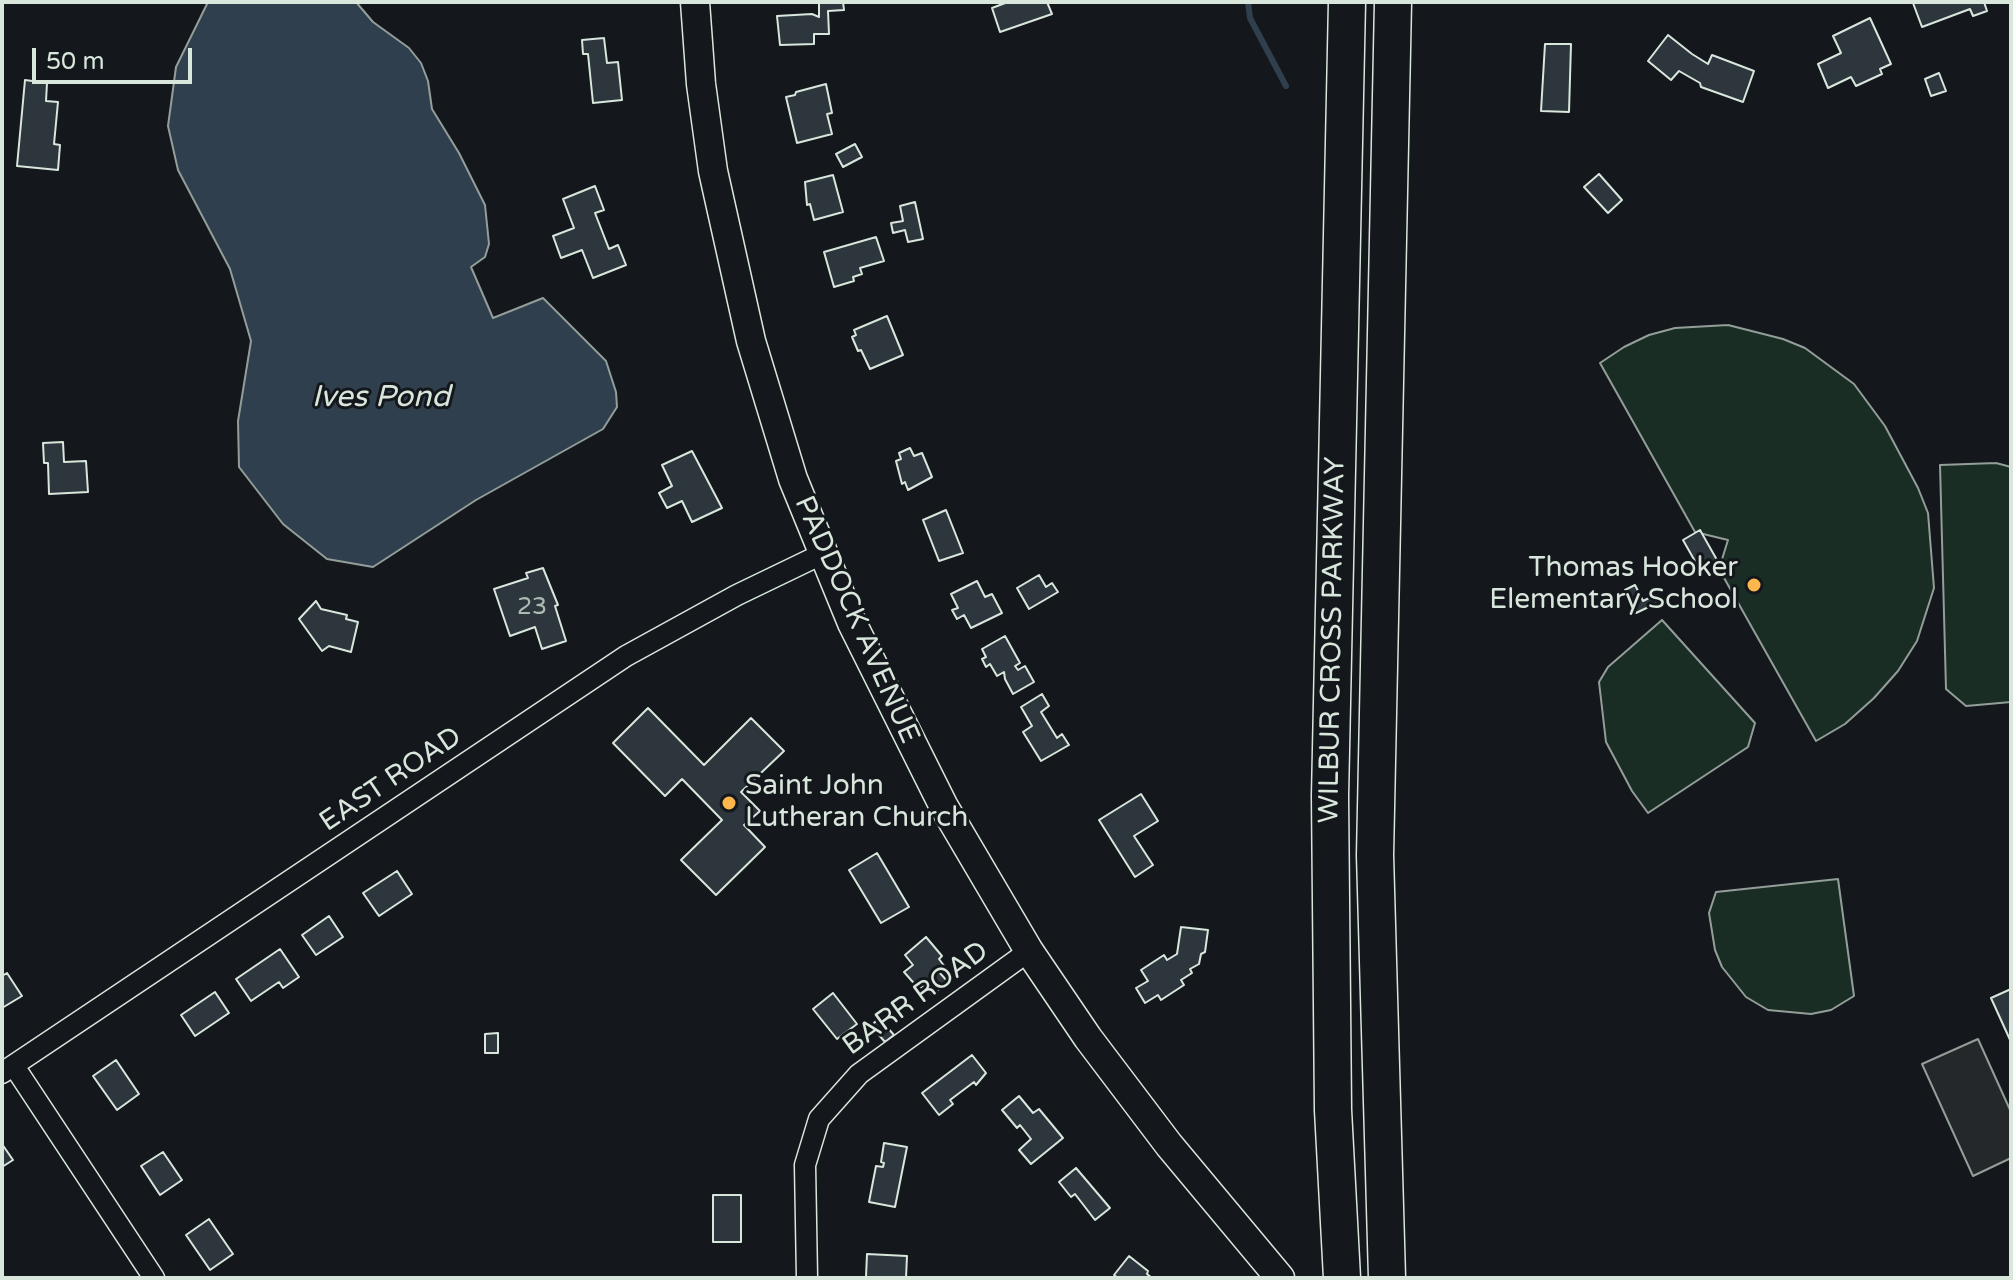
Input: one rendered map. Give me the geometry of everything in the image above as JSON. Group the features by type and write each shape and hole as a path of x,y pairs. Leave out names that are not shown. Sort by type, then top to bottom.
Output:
{"highway":[{"name":"WILBUR CROSS PARKWAY","path":"1342,1278 1333,1110 1330,796 1347,2"},
{"name":"WILBUR CROSS PARKWAY","path":"1387,1278 1375,855 1393,2"}],"main road":[{"name":"PADDOCK AVENUE","path":"695,2 706,128 737,286 779,438 822,554 859,639 970,855 1029,951 1088,1038 1169,1145 1280,1278"}],"street":[{"name":"EAST ROAD","path":"8,1070 626,656 737,595 822,554"},
{"name":"BARR ROAD","path":"807,1278 805,1165 819,1119 859,1074 1029,951"},
{"path":"8,1070 154,1278"}],"green space":[{"path":"1728,325 1805,348 1854,384 1885,426 1928,513 1934,588 1917,641 1898,671 1874,698 1845,724 1816,741 1719,569 1728,540 1695,532 1600,363 1649,335 1675,328"},
{"path":"1996,463 2011,467 2011,702 1966,706 1946,689 1940,465"},
{"path":"1662,620 1755,723 1748,747 1648,813 1632,791 1606,742 1599,682 1608,667"},
{"path":"1838,879 1854,996 1831,1010 1811,1014 1768,1010 1746,997 1722,967 1715,950 1709,913 1716,892"}],"shaded area":[{"path":"1978,1039 2011,1112 2011,1158 1973,1176 1922,1064"}],"water":[{"name":"Ives Pond","path":"208,2 356,2 373,22 409,48 421,63 428,81 432,109 485,205 489,244 485,257 471,267 493,318 543,298 606,361 616,392 617,407 603,429 476,500 373,567 327,559 283,524 239,467 238,421 251,341 230,269 178,170 168,126 176,67"}],"building":[{"path":"819,2 843,2 844,10 828,11 829,34 814,34 814,44 780,45 777,16 812,14 819,17"},
{"path":"1008,2 1047,2 1052,14 1000,32 992,8"},
{"path":"1984,2 1987,11 1973,16 1970,9 1922,27 1913,3"},
{"path":"1870,18 1891,64 1880,69 1882,74 1856,86 1851,77 1828,88 1818,64 1841,53 1833,36"},
{"path":"1668,35 1708,64 1712,55 1754,71 1743,102 1701,87 1700,83 1679,71 1671,80 1648,61"},
{"path":"604,38 607,63 618,62 622,100 593,103 588,54 583,54 582,40"},
{"path":"1545,44 1571,44 1569,112 1541,111"},
{"path":"1939,73 1946,91 1931,96 1925,79"},
{"path":"25,80 47,83 46,101 58,102 54,144 60,145 58,170 17,166"},
{"path":"826,84 832,113 827,114 832,134 797,143 786,97"},
{"path":"855,144 862,157 843,167 836,154"},
{"path":"1599,174 1622,200 1608,213 1584,187"},
{"path":"833,175 843,212 814,220 810,204 807,205 805,182"},
{"path":"595,186 604,210 595,213 609,249 618,245 626,265 593,278 582,250 561,258 553,236 574,228 563,199"},
{"path":"915,202 923,239 908,242 905,230 893,233 891,223 903,221 900,206"},
{"path":"876,237 884,261 860,268 862,274 853,277 854,281 834,287 824,252"},
{"path":"887,316 903,355 870,369 852,337 856,335 854,330"},
{"path":"63,442 64,462 86,461 88,492 49,494 48,463 44,463 43,443"},
{"path":"910,448 914,456 922,453 932,477 908,490 905,482 902,484 896,461 901,459 899,453"},
{"path":"692,451 722,508 692,522 682,501 667,508 659,493 672,486 662,465"},
{"path":"946,510 963,553 939,561 923,520"},
{"path":"1700,530 1717,560 1700,570 1683,540"},
{"path":"543,568 558,605 555,606 566,641 542,649 535,627 510,636 494,589 528,578 526,573"},
{"path":"1039,575 1046,587 1052,583 1058,592 1029,609 1017,588"},
{"path":"977,581 985,597 992,594 1002,613 971,628 964,615 957,619 952,610 958,608 951,594"},
{"path":"1635,585 1643,601 1653,596 1657,603 1636,613 1625,590"},
{"path":"316,601 321,609 347,615 346,619 358,622 351,652 329,646 322,651 299,619"},
{"path":"1005,636 1020,663 1015,666 1018,670 1025,666 1034,682 1013,694 1004,672 997,676 990,664 986,667 982,659 986,657 982,649"},
{"path":"1042,694 1049,706 1041,712 1057,738 1062,734 1069,745 1041,761 1023,732 1032,726 1021,707"},
{"name":"Saint John Lutheran Church","path":"648,708 704,765 751,718 784,751 741,792 760,811 744,825 765,847 716,895 681,860 722,820 682,779 665,796 613,743"},
{"path":"1141,794 1158,821 1134,836 1153,865 1135,877 1099,820"},
{"path":"877,853 909,907 881,923 849,870"},
{"path":"397,871 412,894 379,916 363,893"},
{"path":"329,916 343,937 316,955 302,935"},
{"path":"1181,927 1208,930 1205,952 1201,954 1199,964 1190,969 1192,973 1181,980 1184,985 1161,1000 1158,995 1145,1003 1136,988 1148,981 1141,970 1164,955 1167,960 1177,954"},
{"path":"926,937 942,956 939,959 945,967 939,972 948,982 932,995 924,985 919,989 904,972 913,965 905,955"},
{"path":"280,949 299,977 283,988 279,982 251,1001 236,979"},
{"path":"7,973 22,996 2,1008 2,976"},
{"path":"2011,989 2011,1042 1991,998"},
{"path":"215,992 229,1013 195,1036 181,1015"},
{"path":"833,993 857,1024 837,1039 813,1009"},
{"path":"879,1018 894,1035 885,1042 871,1026"},
{"path":"498,1033 498,1053 485,1053 485,1034"},
{"path":"972,1055 986,1073 976,1085 974,1082 950,1100 953,1104 939,1115 922,1093"},
{"path":"116,1060 139,1094 117,1110 93,1076"},
{"path":"1019,1096 1033,1113 1039,1109 1063,1138 1031,1164 1019,1150 1031,1139 1002,1110"},
{"path":"884,1143 907,1147 895,1207 869,1202 876,1166 883,1167"},
{"path":"2,1144 13,1160 2,1167"},
{"path":"163,1152 182,1180 160,1195 141,1166"},
{"path":"1076,1168 1110,1208 1095,1220 1075,1194 1071,1197 1059,1182"},
{"path":"713,1195 741,1195 741,1242 713,1242"},
{"path":"209,1219 233,1254 210,1270 186,1235"},
{"path":"867,1254 907,1256 906,1278 866,1277"},
{"path":"1129,1256 1152,1278 1118,1278 1114,1275"}],"waterway":[{"path":"1248,2 1250,18 1286,86"}],"place":[{"name":"Thomas Hooker Elementary School","path":"1754,585"},
{"name":"Saint John Lutheran Church","path":"729,803"}]}
